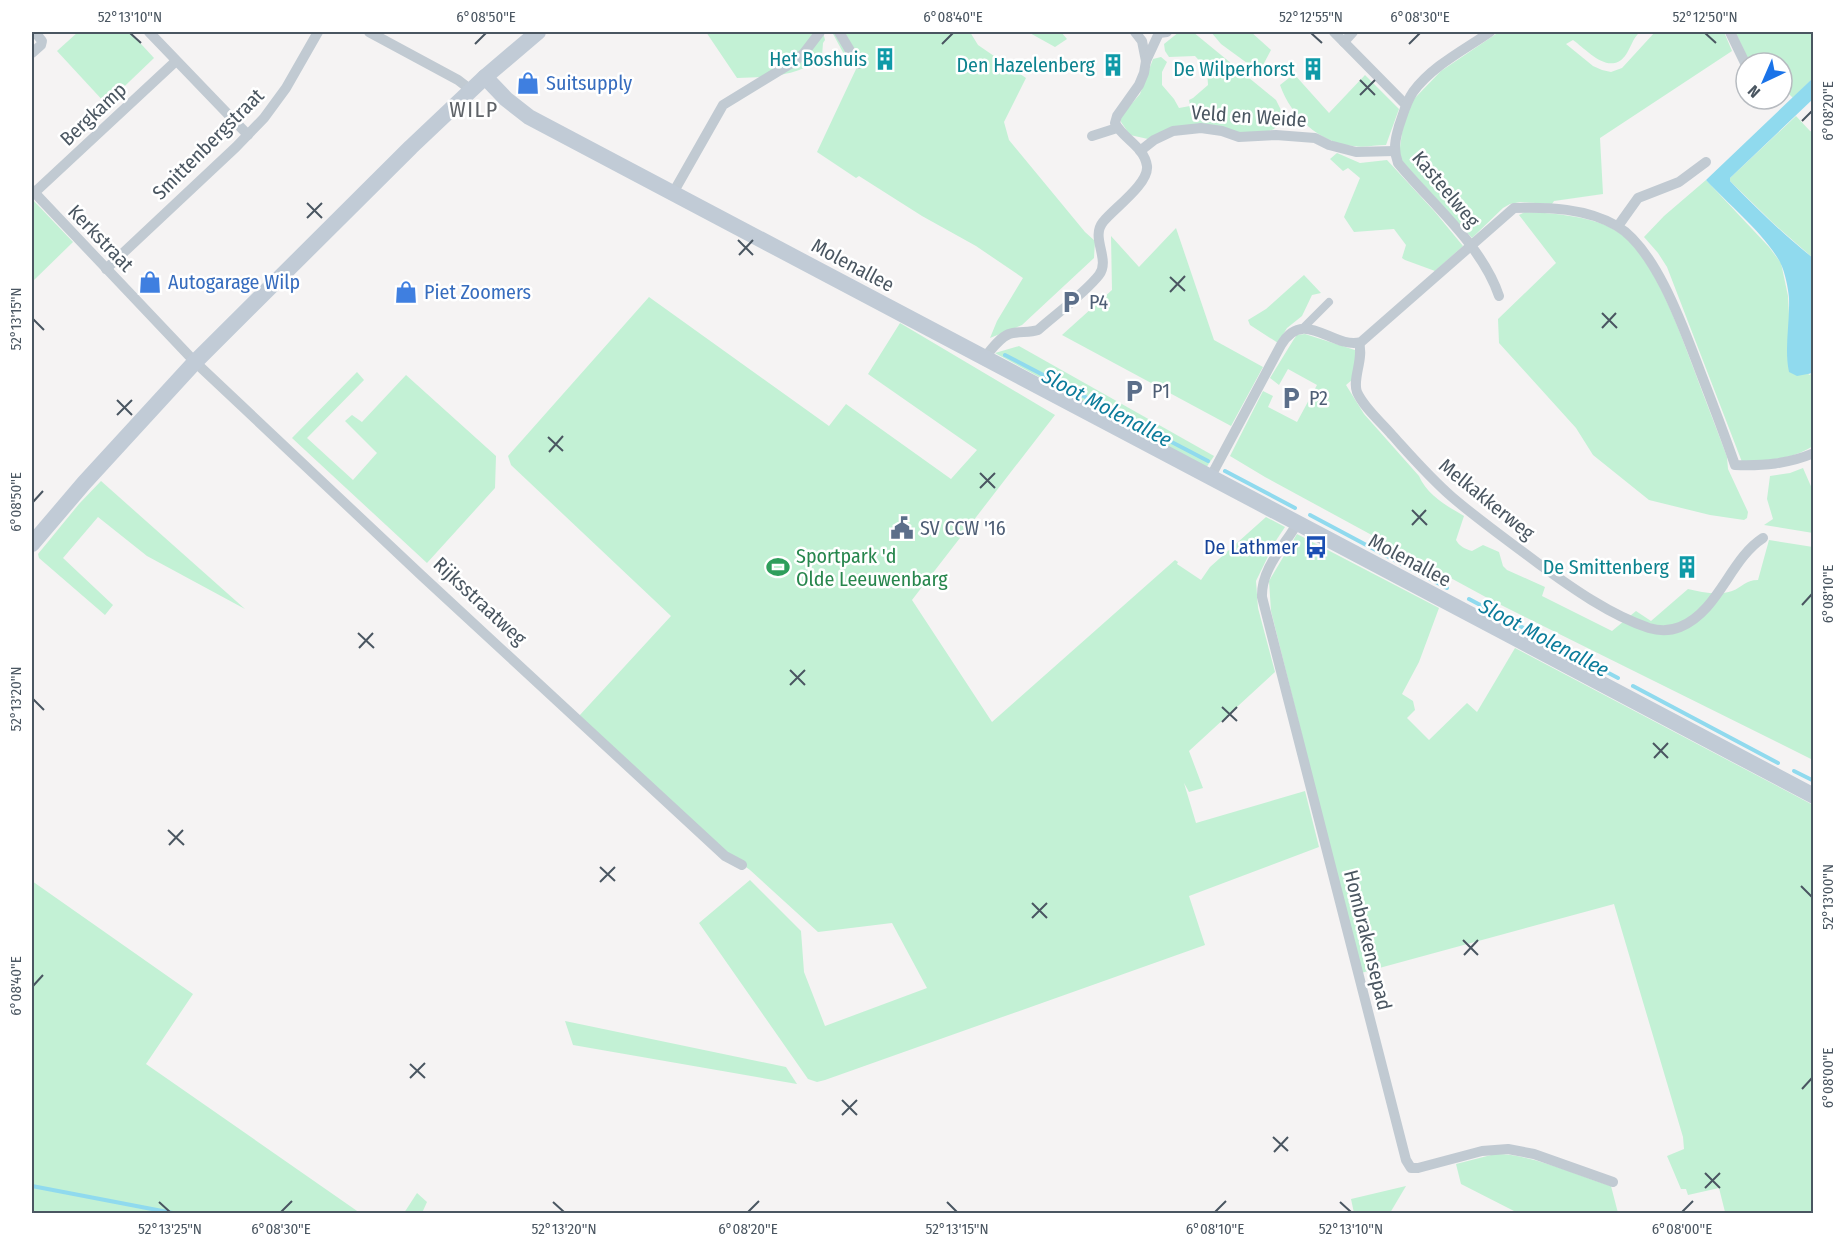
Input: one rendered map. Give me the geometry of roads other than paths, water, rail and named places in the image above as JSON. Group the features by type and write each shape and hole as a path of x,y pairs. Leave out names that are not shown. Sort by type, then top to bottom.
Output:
{"main road":[{"path":"32,544 84,483 195,362 386,171 485,77 538,32"},
{"name":"Molenallee","path":"485,77 506,99 530,117 1814,796"}],"street":[{"path":"149,32 248,135"},
{"name":"Smittenbergstraat","path":"106,269 248,135 277,102 318,32"},
{"path":"369,32 453,77 471,90"},
{"path":"673,193 723,105 795,61 820,32"},
{"path":"839,32 858,64"},
{"path":"1135,32 1142,41 1146,61"},
{"path":"984,358 1008,334 1038,330 1100,274 1104,263 1099,232 1101,224 1127,199 1147,173 1147,165 1140,151 1117,128 1115,123 1117,116 1139,85 1158,32"},
{"path":"1334,32 1406,105"},
{"path":"1344,42 1353,32"},
{"name":"Kasteelweg","path":"1490,32 1444,62 1413,92 1406,105 1395,141 1394,151 1398,163 1470,246 1514,208 1545,208 1578,212 1618,226 1637,243 1660,278 1684,328 1735,465 1778,464 1814,453"},
{"path":"1730,32 1739,51"},
{"path":"32,53 42,41 36,33"},
{"name":"Bergkamp","path":"33,192 176,61"},
{"path":"1092,136 1117,128"},
{"name":"Veld en Weide","path":"1140,151 1154,140 1173,131 1201,128 1222,131 1239,137 1276,135 1315,138 1329,145 1356,152 1394,151"},
{"path":"1618,226 1638,198 1679,182 1706,162"},
{"name":"Kerkstraat","path":"33,192 195,362"},
{"path":"1303,328 1319,331 1349,343 1362,341 1470,246 1493,279 1499,296"},
{"path":"1210,478 1284,340 1292,332 1303,328 1329,302"},
{"name":"Melkakkerweg","path":"1362,341 1356,382 1357,391 1427,474 1476,516 1562,581 1634,621 1648,627 1666,630 1681,627 1697,616 1714,598 1752,547 1763,538"},
{"name":"Rijksstraatweg","path":"195,362 412,567 725,856 742,865"},
{"name":"Hombrakensepad","path":"1297,524 1269,569 1262,588 1263,597 1406,1160 1411,1168 1418,1168 1482,1151 1508,1149 1534,1154 1613,1182"}],"water":[{"path":"1813,78 1813,99 1730,178 1730,181 1813,258 1813,373 1797,376 1789,372 1787,345 1789,298 1780,262 1755,229 1706,180 1778,111 1794,111 1794,96"}],"waterway":[{"name":"Sloot Molenallee","path":"1005,355 1208,461"},
{"name":"Sloot Molenallee","path":"1225,471 1295,508"},
{"name":"Sloot Molenallee","path":"1310,515 1447,588"},
{"name":"Sloot Molenallee","path":"1469,599 1618,678"},
{"name":"Sloot Molenallee","path":"1633,686 1778,763"},
{"name":"Sloot Molenallee","path":"1794,771 1814,781"},
{"path":"32,1186 178,1214"}],"place":[{"name":"Het Boshuis","path":"885,59"},
{"name":"Den Hazelenberg","path":"1113,65"},
{"name":"De Wilperhorst","path":"1313,69"},
{"name":"Suitsupply","path":"528,83"},
{"name":"Autogarage Wilp","path":"150,282"},
{"name":"Piet Zoomers","path":"406,292"},
{"name":"P4","path":"1071,302"},
{"name":"P1","path":"1134,391"},
{"name":"P2","path":"1291,398"},
{"name":"SV CCW '16","path":"902,528"},
{"name":"De Lathmer","path":"1316,547"},
{"name":"Sportpark 'd Olde Leeuwenbarg","path":"778,567"},
{"name":"De Smittenberg","path":"1687,567"}],"district":[{"name":"WILP","path":"474,109"}]}
